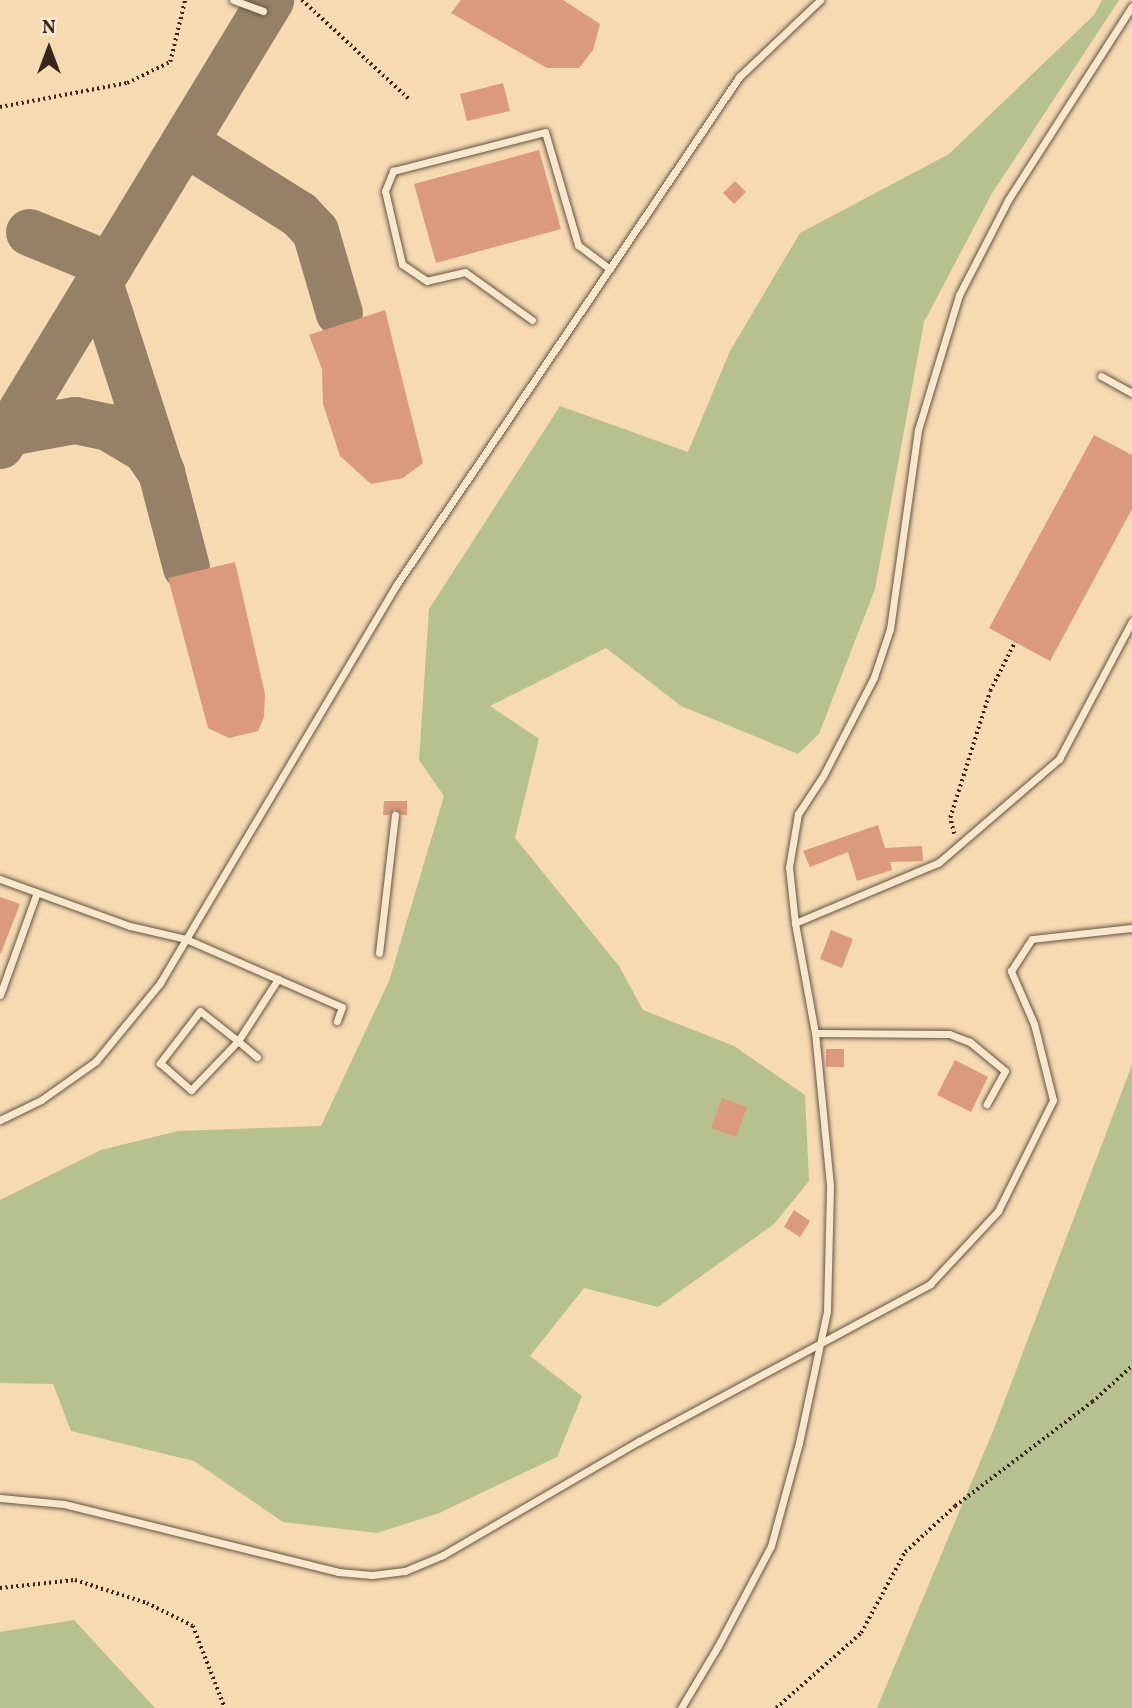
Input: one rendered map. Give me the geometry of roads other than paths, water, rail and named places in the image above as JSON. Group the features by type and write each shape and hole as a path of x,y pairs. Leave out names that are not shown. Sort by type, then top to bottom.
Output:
{"lane":[{"path":"233,0 263,11"},
{"path":"0,1120 41,1100 96,1062 160,983 397,584 739,77 815,2"},
{"path":"681,1708 718,1646 771,1546 799,1443 827,1311 830,1185 815,1033 795,923 789,867 798,814 823,776 874,677 890,629 918,430 959,295 1008,200 1132,6"},
{"path":"532,320 466,272 427,282 402,264 384,191 393,171 545,132 578,245 610,269"},
{"path":"1101,376 1132,393"},
{"path":"795,923 938,863 1059,759 1132,621"},
{"path":"379,953 394,815"},
{"path":"0,879 130,926 186,939 342,1007 337,1021"},
{"path":"0,996 37,892"},
{"path":"0,1498 64,1504 338,1572 372,1575 405,1571 443,1555 639,1441 930,1284 998,1211 1053,1100 1034,1024 1011,971 1031,939 1132,928"},
{"path":"257,1057 238,1041 200,1011 159,1063 191,1090 238,1041 278,979"},
{"path":"815,1033 949,1034 970,1042 1005,1071 987,1104"}]}
